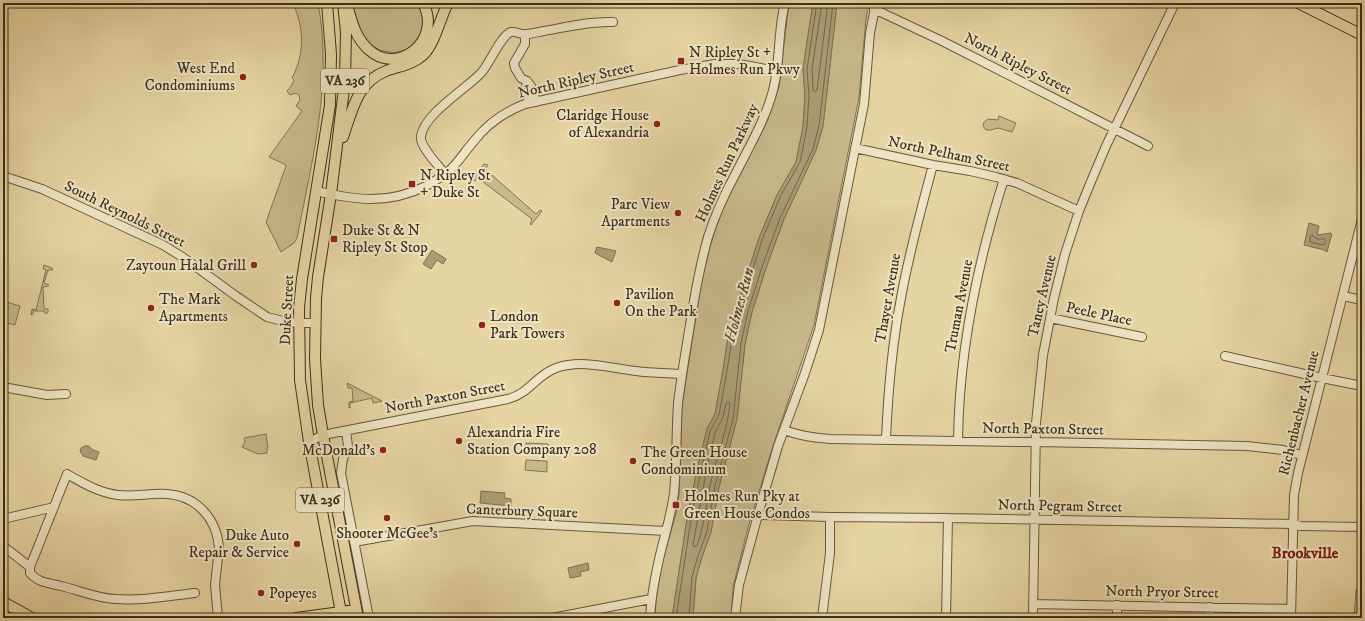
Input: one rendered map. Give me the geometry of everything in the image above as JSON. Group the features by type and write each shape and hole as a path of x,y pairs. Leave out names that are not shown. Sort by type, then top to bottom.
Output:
{"main road":[{"name":"Duke Street","path":"327,3 331,54 330,105 302,279 299,308 300,380 308,438 342,615"},
{"name":"Duke Street","path":"343,3 346,32 345,81 331,194 318,277 315,323 315,367 318,404 323,435 357,614"},
{"path":"347,3 355,31 363,44 380,57 391,59 412,53 426,36 428,23 423,3"},
{"path":"335,158 352,107 361,90 381,73 410,63 423,55 433,38 448,3"},
{"path":"1298,3 1362,35"},
{"path":"3,602 32,618"},
{"path":"296,618 357,614"}],"street":[{"name":"Holmes Run Parkway","path":"650,618 651,599 657,566 672,508 676,474 678,405 697,281 708,237 724,196 762,121 772,94 777,71 782,12 785,3"},
{"name":"Taney Avenue","path":"1033,618 1036,442 1039,394 1043,355 1059,275 1079,211 1114,129 1175,3"},
{"name":"North Ripley Street","path":"875,6 1148,146"},
{"path":"735,618 739,585 778,446 812,355 819,330 866,91 870,33 875,6"},
{"path":"445,174 422,144 420,138 424,128 439,109 481,73 508,34 512,32 525,35 598,22 613,22"},
{"path":"525,35 525,44 514,63 517,73 521,78 527,81 526,87 533,103"},
{"name":"North Ripley Street","path":"316,191 345,198 367,200 392,197 417,190 445,174 458,161 485,128 502,115 516,108 533,103 680,70 715,64 738,64 777,71"},
{"name":"North Pelham Street","path":"855,148 1004,179 1017,183 1079,211"},
{"name":"Thayer Avenue","path":"886,439 888,390 896,326 907,268 933,165"},
{"name":"South Reynolds Street","path":"3,176 42,189 163,245 184,258 260,313 278,320 299,323 315,323"},
{"name":"Truman Avenue","path":"958,441 962,360 970,314 977,276 1004,179"},
{"name":"Richenbacher Avenue","path":"1291,618 1294,496 1302,455 1362,220"},
{"path":"1343,296 1362,300"},
{"name":"Peele Place","path":"1050,318 1142,337"},
{"path":"1225,356 1362,386"},
{"name":"North Paxton Street","path":"308,438 519,396 545,374 558,367 591,364 638,372 682,374"},
{"path":"3,387 47,395 66,394"},
{"name":"North Paxton Street","path":"784,430 812,438 830,439 1247,446 1283,450 1302,455"},
{"path":"346,431 348,446 343,459 341,472 369,618"},
{"path":"195,594 142,599 114,599 49,584 33,576 30,573 30,567 67,474 95,489 111,494 175,495 188,500 204,511 211,519 219,542 215,585 218,618"},
{"path":"3,519 54,507"},
{"name":"North Pegram Street","path":"758,515 1293,524 1301,526 1362,527"},
{"path":"822,618 830,553 830,517"},
{"path":"946,618 948,518"},
{"name":"Canterbury Square","path":"354,542 473,521 666,531"},
{"path":"3,546 30,567"},
{"path":"552,618 651,599"},
{"name":"North Pryor Street","path":"1033,604 1210,606 1291,609"},
{"path":"1117,605 1117,618"},
{"path":"1209,618 1210,606"}],"shaded area":[{"path":"293,3 318,3 322,33 322,92 314,151 297,238 294,243 281,252 266,222 286,166 269,157 302,111 296,106 300,100 299,95 296,93 290,95 287,91 294,80 292,78 299,59 302,41 297,13"},
{"path":"352,3 419,3 425,17 423,34 409,49 394,53 379,50 368,43 358,27"},
{"path":"791,3 813,3 803,69 805,96 803,127 796,162 777,195 759,238 729,331 715,414 707,429 687,519 672,618 655,618 661,566 676,514 679,493 682,406 701,284 722,208 768,119 779,87 788,11"},
{"path":"837,3 869,3 866,19 859,97 814,325 773,446 749,524 733,587 731,618 693,618 696,578 711,532 719,487 737,419 745,344 752,312 784,219 816,150 823,126"},
{"path":"999,116 1016,123 1012,132 998,128 986,130 983,126 984,122 988,119 998,120"},
{"path":"484,164 488,165 485,169 536,214 540,210 542,211 531,225 532,219 478,178 475,181 473,180"},
{"path":"44,265 52,268 53,270 48,270 44,283 49,285 43,287 44,309 48,309 48,312 46,314 44,311 33,311 33,314 31,315 32,309 36,310 46,270 43,269"},
{"path":"3,301 20,306 15,325 3,322"},
{"path":"347,383 382,401 373,403 372,398 350,403 349,408 349,402 353,401 352,388 348,388"},
{"path":"266,434 268,448 267,453 258,454 242,447 245,442 244,438"},
{"path":"526,443 548,444 548,455 526,453"},
{"path":"526,460 547,461 547,472 525,470"},
{"path":"1356,589 1362,589 1362,618 1354,618"}],"water":[{"name":"Holmes Run","path":"813,3 837,3 823,126 816,150 784,219 752,312 745,344 737,419 719,487 711,532 696,578 693,618 672,618 687,519 707,429 715,414 729,331 759,238 777,195 796,162 803,127 805,96 803,69"},
{"path":"1309,223 1319,226 1317,235 1331,233 1332,236 1327,252 1304,245"},
{"path":"597,247 616,251 612,262 595,253"},
{"path":"432,250 446,259 443,264 437,260 431,269 423,264"},
{"path":"89,446 93,450 99,452 96,460 83,456 80,451 81,448"},
{"path":"481,491 505,493 504,498 511,499 511,506 480,503"},
{"path":"588,563 589,570 580,572 581,576 570,578 568,568"}],"place":[{"name":"N Ripley St + Holmes Run Pkwy","path":"681,61"},
{"name":"West End Condominiums","path":"243,77"},
{"name":"Claridge House of Alexandria","path":"657,124"},
{"name":"N Ripley St + Duke St","path":"412,184"},
{"name":"Parc View Apartments","path":"678,213"},
{"name":"Duke St & N Ripley St Stop","path":"334,239"},
{"name":"Zaytoun Halal Grill","path":"254,265"},
{"name":"Pavilion On the Park","path":"617,303"},
{"name":"The Mark Apartments","path":"151,308"},
{"name":"London Park Towers","path":"482,325"},
{"name":"Alexandria Fire Station Company 208","path":"459,441"},
{"name":"McDonald's","path":"383,450"},
{"name":"The Green House Condominium","path":"633,461"},
{"name":"Holmes Run Pky at Green House Condos","path":"676,505"},
{"name":"Shooter McGee's","path":"387,518"},
{"name":"Duke Auto Repair & Service","path":"297,544"},
{"name":"Popeyes","path":"261,593"}],"district":[{"name":"Brookville","path":"1305,553"}]}
